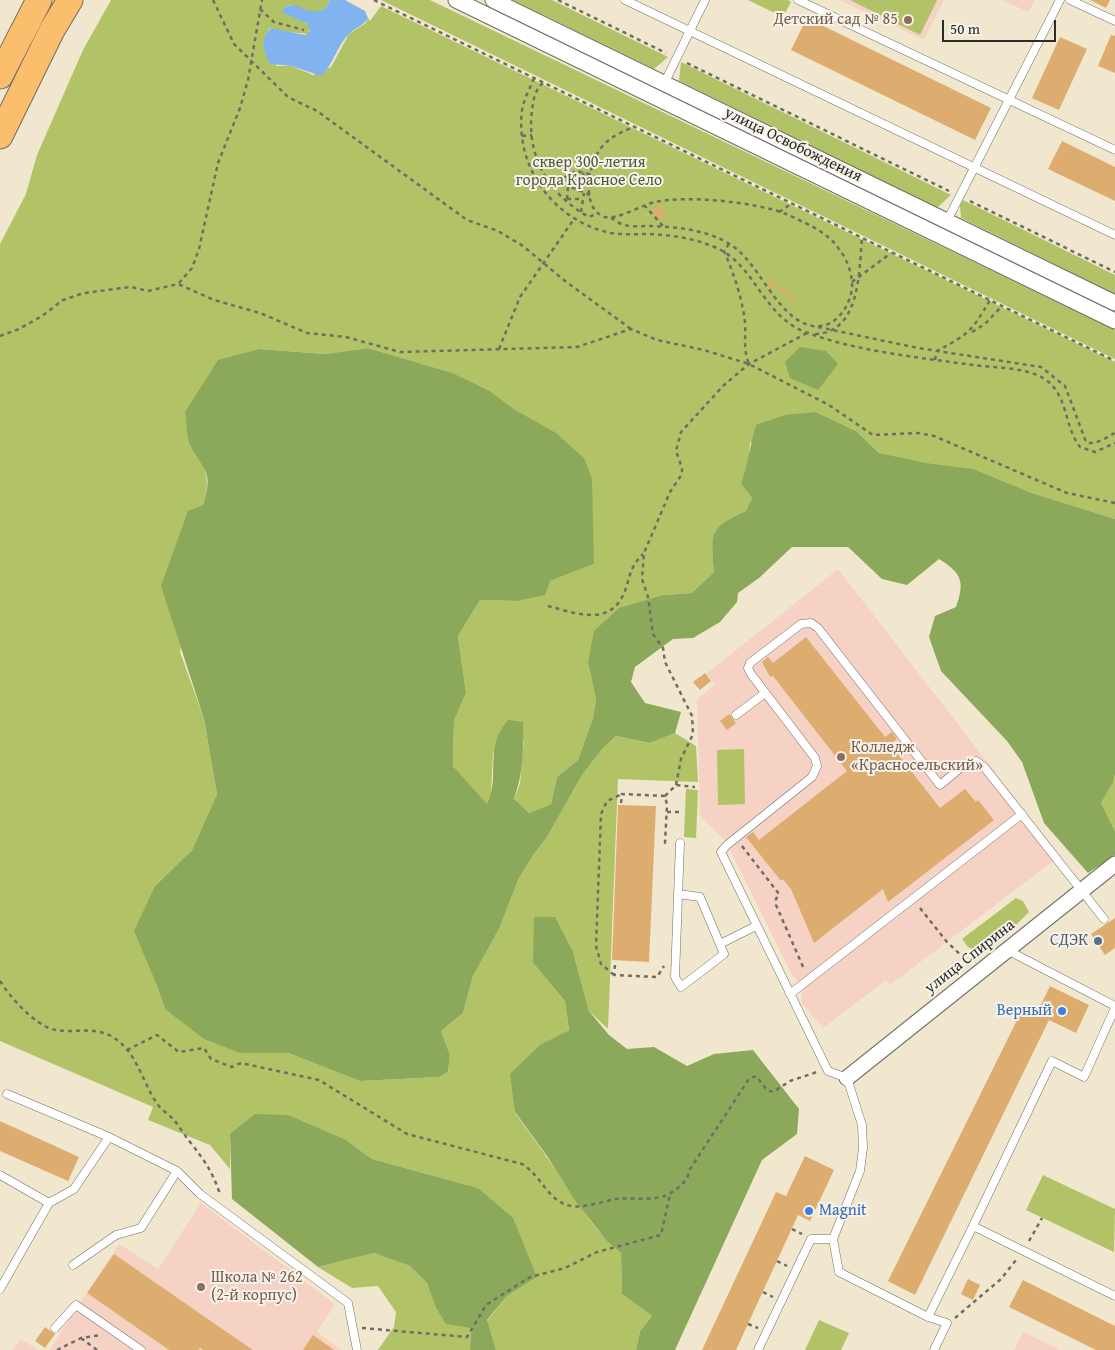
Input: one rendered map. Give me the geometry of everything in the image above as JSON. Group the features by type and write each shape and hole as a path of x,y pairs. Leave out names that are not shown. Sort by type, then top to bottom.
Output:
{"highway":[{"path":"0,76 39,0"},
{"path":"0,136 52,30 70,0"}],"street":[{"name":"улица Освобождения","path":"456,0 1115,321"},
{"name":"улица Освобождения","path":"493,0 1115,303"},
{"name":"улица Спирина","path":"846,1078 1115,864"}],"lane":[{"path":"625,0 1115,235"},
{"path":"657,99 705,0"},
{"path":"798,0 1010,102 1115,150"},
{"path":"940,236 1010,102 1060,0"},
{"path":"1070,0 1115,21"},
{"path":"934,1350 947,1323 928,1316 839,1272 833,1240 860,1171 864,1148 862,1125 846,1078 828,1070 721,852 812,777 817,766 815,758 750,674 748,668 750,663 801,624 811,623 818,628 940,785 964,765 976,761 985,768 1104,919"},
{"path":"736,715 765,693"},
{"path":"790,994 1022,814"},
{"path":"678,894 700,897 724,954 681,987 675,977 678,894 680,844"},
{"path":"720,944 756,926"},
{"path":"928,1316 1052,1061 1084,1077 1115,1007 1007,950"},
{"path":"7,1094 109,1137 176,1171 200,1194 227,1212 348,1303 357,1350"},
{"path":"0,1289 49,1203 74,1189 109,1137"},
{"path":"73,1265 116,1235 141,1228 176,1171"},
{"path":"0,1175 49,1203"},
{"path":"973,1226 1115,1296"},
{"path":"758,1350 812,1239 833,1240"},
{"path":"55,1328 76,1305 141,1350"}],"path":[{"path":"213,0 234,44 288,98 317,111 467,220 498,231 523,246 542,263 631,329 658,340 704,350 749,364 830,405 873,435 918,433 934,436 1067,493 1115,503"},
{"path":"0,336 34,320 63,300 77,295 131,287 148,291 178,284 192,268 199,249 218,163 240,108 252,61 262,0"},
{"path":"374,0 1115,361"},
{"path":"558,0 1115,272"},
{"path":"260,9 274,22 304,30"},
{"path":"534,78 524,100 522,136 530,168 540,186 555,204 574,219 603,231 622,234 675,236 701,242 724,251 741,266 776,313 795,328 806,333 841,342 935,360 1038,375 1059,394 1077,444 1088,451 1102,450 1115,443"},
{"path":"543,83 535,94 533,102 532,135 537,159 549,184 588,217"},
{"path":"598,213 590,195 589,181 595,159 605,144 619,133 634,127"},
{"path":"522,136 532,135"},
{"path":"540,186 557,181 576,171 590,174"},
{"path":"576,190 584,173"},
{"path":"557,181 590,195"},
{"path":"578,185 589,181"},
{"path":"567,201 568,187"},
{"path":"580,212 584,194"},
{"path":"567,201 583,199"},
{"path":"612,218 644,205 679,199 757,206 780,212 815,228 830,239 843,255 852,282 850,296 841,314 829,324 814,326"},
{"path":"780,212 791,204"},
{"path":"644,205 663,226"},
{"path":"585,225 588,217 598,213 612,218 623,225 676,228 703,233 729,244 747,258 780,302 800,321 814,326 936,351 1041,367 1057,378 1067,390 1084,439 1090,444"},
{"path":"499,349 520,298 542,263 574,219"},
{"path":"622,234 623,225"},
{"path":"675,236 676,228"},
{"path":"548,606 588,616 604,615 621,599 629,572 644,553 670,492 682,474 676,450 681,432 724,385 749,364 806,333 823,333 830,330 842,320 857,292 860,276 862,238"},
{"path":"724,251 729,244"},
{"path":"724,251 740,296 745,323 745,354 749,364"},
{"path":"852,282 891,252"},
{"path":"178,284 214,300 260,313 307,333 346,337 400,352 577,347 631,329"},
{"path":"758,289 766,284"},
{"path":"968,333 990,300"},
{"path":"936,351 985,324 1002,306"},
{"path":"795,328 800,321"},
{"path":"935,360 936,351"},
{"path":"1013,370 1014,362"},
{"path":"1059,394 1067,390"},
{"path":"1090,444 1115,433"},
{"path":"1088,451 1090,444"},
{"path":"644,553 642,579 648,597 652,634 657,637 663,648 665,662 692,716 693,734 682,759 676,785 665,796 622,794 607,801 601,814 596,946 601,964 614,975 658,977 665,964"},
{"path":"676,785 695,787"},
{"path":"621,803 622,794"},
{"path":"665,796 665,843 670,843 670,852"},
{"path":"666,812 682,812"},
{"path":"736,838 780,894 776,899 776,905 797,957 811,978"},
{"path":"912,898 947,942 979,972"},
{"path":"614,965 614,975"},
{"path":"0,981 11,998 36,1019 55,1030 93,1031 108,1034 127,1050 138,1065 158,1106 172,1118 214,1173 227,1212"},
{"path":"127,1050 157,1035 179,1052 204,1048 211,1059 232,1067 241,1064 318,1080 407,1134 522,1164 533,1170 557,1200 568,1206 616,1199 659,1198 670,1194 688,1179 690,1168 749,1079 756,1076 767,1090 773,1092 790,1081 828,1070"},
{"path":"352,1327 467,1337 486,1305 530,1277 565,1268 597,1252 661,1235 670,1194"},
{"path":"1026,1248 1042,1218"},
{"path":"950,1322 1001,1279 1022,1254"},
{"path":"57,1350 81,1338 101,1335 122,1337"},
{"path":"81,1338 97,1350"}],"shaded area":[{"name":"Детский сад № 85","path":"839,0 944,0 924,40"},
{"path":"1001,0 1035,0 1029,12"},
{"name":"Колледж «Красносельский»","path":"838,569 1060,856 890,985 886,980 823,1028 801,1002 803,988 791,973 725,840 700,816 697,699 715,685 706,674"},
{"name":"Школа № 262 (2-й корпус)","path":"201,1203 335,1304 317,1332 341,1350 49,1350 119,1244 158,1269"},
{"path":"1023,1332 1060,1350 1014,1350"},
{"path":"21,1339 38,1350 13,1350"}],"green space":[{"name":"сквер 300-летия города Красное Село","path":"111,0 330,0 325,9 314,13 290,5 284,7 287,14 308,24 310,27 309,34 276,31 271,28 268,30 276,66 292,66 313,75 331,67 349,34 366,23 368,18 370,21 381,6 1115,362 1115,519 1029,492 879,453 856,431 816,412 750,443 748,465 741,484 752,498 746,511 718,527 712,548 714,572 692,593 664,595 588,663 596,699 593,718 578,760 557,777 551,804 529,813 514,800 520,783 524,740 493,753 491,794 487,805 453,766 454,721 466,693 458,636 480,600 516,601 550,581 594,564 517,411 490,391 453,373 368,348 325,354 260,349 190,446 204,467 207,488 180,652 204,719 217,794 192,850 155,886 156,983 165,1009 240,1053 288,1053 360,1081 439,1077 448,1072 450,1055 441,1031 463,1013 473,976 499,929 519,878 547,837 582,775 603,748 616,736 650,743 675,733 696,746 698,782 618,779 608,1029 589,1011 573,952 533,963 565,1001 569,1030 541,1044 515,1113 599,1231 621,1253 622,1294 652,1316 640,1331 636,1350 496,1350 487,1321 507,1296 537,1277 528,1257 478,1188 372,1159 346,1140 230,1134 230,1169 210,1145 148,1120 153,1107 0,1041 0,244 26,194 37,155 83,50"},
{"path":"381,0 430,0 1115,330 1115,359"},
{"path":"512,0 552,0 668,57 654,69"},
{"path":"748,0 788,0 791,2 783,17"},
{"name":"Детский сад № 85","path":"850,0 937,0 920,35"},
{"path":"681,62 951,195 937,208 679,81"},
{"path":"963,200 1115,275 1115,294 961,218 960,205"},
{"path":"800,347 826,351 838,364 818,390 790,378 785,362"},
{"path":"368,348 453,373 490,391 517,411 556,433 584,458 592,479 594,564 550,581 545,595 516,601 480,600 458,636 466,693 454,721 453,766 487,804 493,783 496,741 508,720 523,722 522,761 514,799 529,813 551,804 557,777 578,760 593,718 596,699 588,663 594,631 619,608 664,595 692,593 714,572 712,548 718,527 746,511 752,498 741,484 756,425 785,415 816,412 856,431 879,453 925,463 973,469 1029,492 1115,519 1115,775 1113,783 1101,803 1115,831 1115,855 1088,873 1044,823 1022,762 1007,741 941,671 929,637 935,616 956,607 961,585 960,579 953,569 939,559 907,585 882,579 848,547 792,547 759,578 738,593 737,602 720,622 693,638 673,639 635,667 631,682 645,703 681,712 675,733 650,743 616,736 603,748 582,775 547,837 519,878 499,929 473,976 463,1013 441,1031 450,1055 448,1072 439,1077 360,1081 288,1053 240,1053 204,1039 165,1009 134,931 155,886 192,850 217,794 204,719 161,586 188,511 203,505 206,494 208,479 204,468 189,444 185,412 218,360 260,349 325,354"},
{"path":"744,749 745,804 718,805 717,750"},
{"path":"1115,775 1115,831 1101,803 1113,783"},
{"path":"686,789 698,790 696,838 684,837"},
{"path":"1016,898 1023,901 1029,912 1006,935 983,953 968,947 962,939"},
{"path":"534,917 555,917 573,952 589,1011 609,1035 627,1049 654,1047 687,1066 714,1054 753,1050 799,1109 797,1134 762,1160 675,1350 636,1350 640,1331 652,1316 622,1294 621,1253 607,1241 576,1202 547,1156 515,1112 510,1074 541,1044 569,1030 565,1001 533,963"},
{"path":"255,1114 288,1115 346,1140 372,1159 478,1188 513,1218 537,1277 507,1296 487,1320 496,1350 470,1350 471,1328 446,1324 435,1306 427,1283 410,1266 374,1253 318,1267 232,1199 230,1134"},
{"path":"1043,1175 1115,1209 1114,1252 1026,1210"},
{"path":"374,1253 410,1266 427,1283 435,1306 471,1328 470,1350 378,1350 394,1327 396,1312 378,1286 352,1288 318,1267"},
{"path":"819,1320 849,1333 841,1350 805,1350"}],"water":[{"path":"330,0 345,0 365,11 368,18 365,23 352,31 346,38 321,76 292,66 270,64 264,41 267,32 271,28 305,35 310,32 308,24 283,13 284,7 295,5 308,10 318,11 325,9"}],"building":[{"path":"1090,0 1110,0 1106,8"},
{"path":"807,18 991,108 975,140 791,50"},
{"path":"1111,35 1115,36 1115,73 1098,66"},
{"path":"1060,37 1087,49 1059,110 1032,98"},
{"path":"1062,141 1115,167 1115,201 1048,169"},
{"path":"658,205 667,214 660,220 651,211"},
{"path":"771,279 777,284 774,288 768,283"},
{"path":"781,287 788,291 785,295 778,291"},
{"path":"791,294 797,299 795,303 788,298"},
{"path":"806,637 885,737 892,732 897,739 890,744 940,808 965,789 976,802 978,800 994,820 888,902 883,889 814,943 791,889 783,879 781,881 746,837 753,832 759,840 847,771 773,676 770,677 762,662 768,657 773,663"},
{"path":"705,673 711,681 700,690 693,682"},
{"path":"729,714 736,723 727,730 720,721"},
{"path":"618,805 656,806 649,962 612,960"},
{"path":"1115,918 1115,948 1105,955 1091,934"},
{"path":"1050,986 1089,1005 1076,1033 1049,1020 915,1295 888,1281 1022,1010 1035,1017"},
{"path":"0,1121 79,1157 68,1181 0,1151"},
{"path":"805,1156 834,1170 810,1221 798,1215 736,1350 702,1350 776,1192 786,1196"},
{"path":"114,1254 253,1350 203,1350 200,1348 198,1350 169,1350 87,1293"},
{"path":"968,1279 980,1285 973,1300 961,1294"},
{"path":"1023,1280 1115,1326 1115,1350 1096,1350 1009,1307"},
{"path":"45,1327 55,1334 45,1348 35,1341"},
{"path":"313,1335 334,1350 303,1350"}],"place":[{"name":"Детский сад № 85","path":"908,20"},
{"name":"Колледж «Красносельский»","path":"841,757"},
{"name":"СДЭК","path":"1098,941"},
{"name":"Верный","path":"1062,1011"},
{"name":"Magnit","path":"809,1211"},
{"name":"Школа № 262 (2-й корпус)","path":"201,1287"}]}
